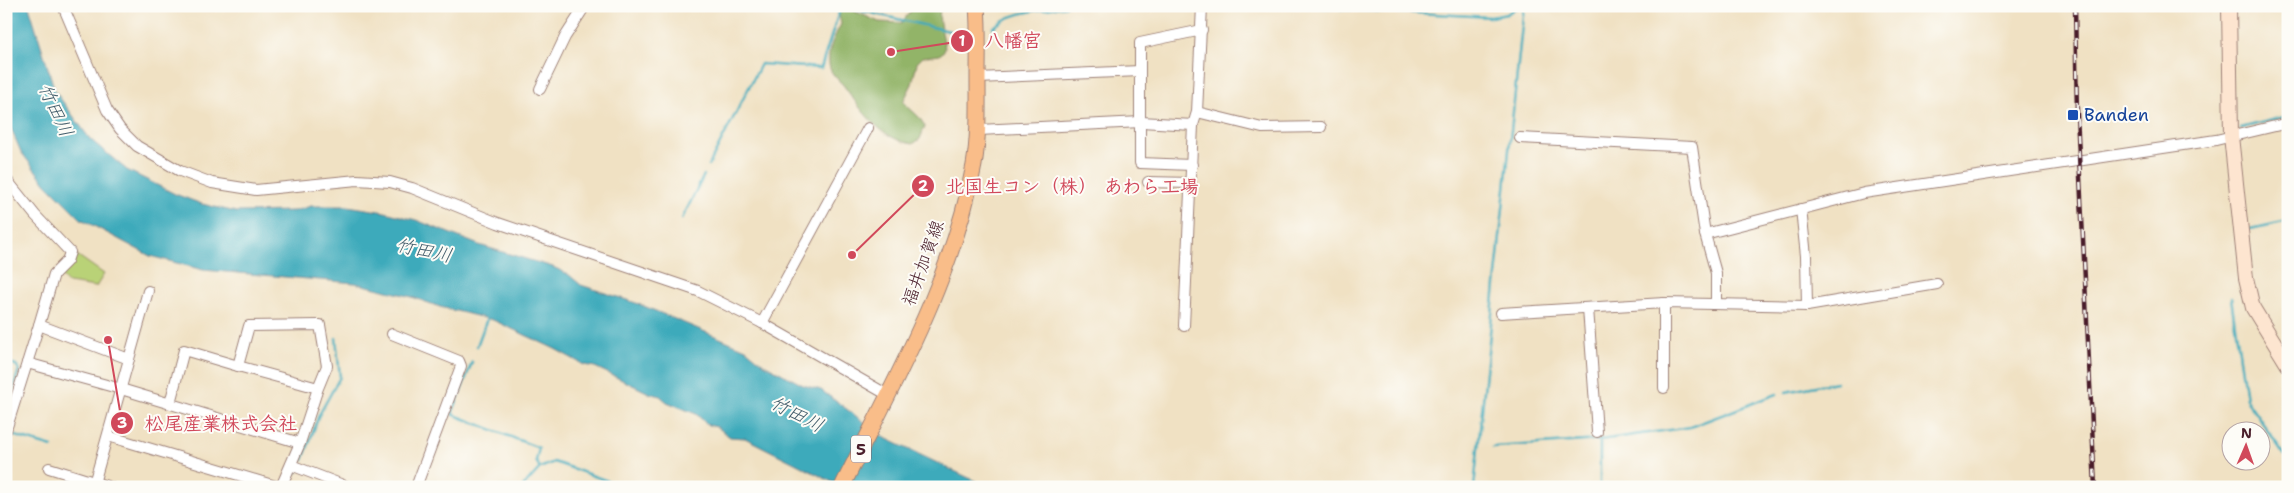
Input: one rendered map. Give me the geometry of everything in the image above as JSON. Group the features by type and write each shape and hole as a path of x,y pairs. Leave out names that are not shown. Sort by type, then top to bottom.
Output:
{"main road":[{"name":"福井加賀線","path":"842,487 880,412 945,268 974,166 979,130 977,6"}],"street":[{"path":"63,6 107,110 120,129 137,146 180,171 212,183 256,190 357,180 390,182 412,188 498,223 602,260 698,291 762,323 888,394"},
{"path":"540,90 565,37 585,6"},
{"path":"1184,326 1202,6"},
{"path":"2229,6 2231,136 2245,271 2253,308 2288,365"},
{"path":"1192,165 1140,163 1140,43 1202,30"},
{"path":"978,78 1140,71"},
{"path":"1197,112 1262,128 1321,127"},
{"path":"979,130 1141,122 1194,125"},
{"path":"1706,234 1864,193 1929,181 2080,162 2231,136 2288,123"},
{"path":"762,323 868,128"},
{"path":"1520,138 1692,147 1706,234 1716,273 1716,303"},
{"path":"6,179 34,215 70,252 67,261 54,274 6,430"},
{"path":"1148,182 1191,183"},
{"path":"1801,209 1806,256 1807,306"},
{"path":"1501,313 1664,303 1807,306 1937,284"},
{"path":"93,484 148,291"},
{"path":"1664,303 1664,388"},
{"path":"1588,308 1597,432"},
{"path":"39,325 129,359"},
{"path":"108,436 280,487 300,443 318,388 328,366 320,325 249,326 238,366"},
{"path":"392,334 459,360 461,366 416,487"},
{"path":"170,403 184,350 318,388"},
{"path":"27,363 170,403 300,443"},
{"path":"291,465 348,487"},
{"path":"49,468 93,484 110,487"}],"green space":[{"path":"915,6 941,6 939,17 945,49 940,55 923,57 917,63 912,84 903,102 919,117 925,126 920,139 913,144 901,141 881,130 865,114 833,74 830,68 829,53 841,24 839,15 841,9 847,8 879,22 901,23"},
{"path":"77,255 104,274 96,287 68,283 60,275"}],"water":[{"name":"竹田川","path":"6,6 29,6 55,91 90,139 127,170 175,194 202,204 236,212 294,211 311,206 348,206 385,212 416,220 479,245 553,267 568,274 581,285 639,304 746,349 764,364 803,385 821,390 887,439 988,487 842,487 745,438 730,437 717,427 708,425 696,414 667,402 660,396 649,393 595,367 584,365 493,320 355,283 203,270 150,256 81,219 46,184 21,152 6,117"}],"waterway":[{"path":"841,6 958,33 972,34"},
{"path":"709,165 761,64 821,68 841,6"},
{"path":"993,28 1000,22 1017,15 1066,6"},
{"path":"1310,6 1332,8"},
{"path":"1341,9 1491,17 1507,14 1518,6"},
{"path":"1474,487 1524,6"},
{"path":"2241,128 2288,116"},
{"path":"682,219 704,175"},
{"path":"2250,229 2288,221"},
{"path":"2231,298 2246,399 2288,460"},
{"path":"477,346 488,316"},
{"path":"303,460 319,415 340,377 336,338"},
{"path":"6,362 16,365 19,369 6,412"},
{"path":"472,362 452,414 539,448 536,461 540,468 554,462 625,487"},
{"path":"1786,392 1836,382"},
{"path":"1493,447 1600,440 1690,427 1777,394"},
{"path":"9,434 52,447"},
{"path":"1600,440 1600,487"},
{"path":"523,487 540,468"},
{"path":"289,487 295,471 297,472"}],"railway":[{"path":"2075,6 2077,114 2095,487"}],"place":[{"name":"八幡宮","path":"891,52"},
{"name":"Banden","path":"2073,115"},
{"name":"北国生コン（株） あわら工場","path":"852,255"},
{"name":"松尾産業株式会社","path":"108,340"}]}
